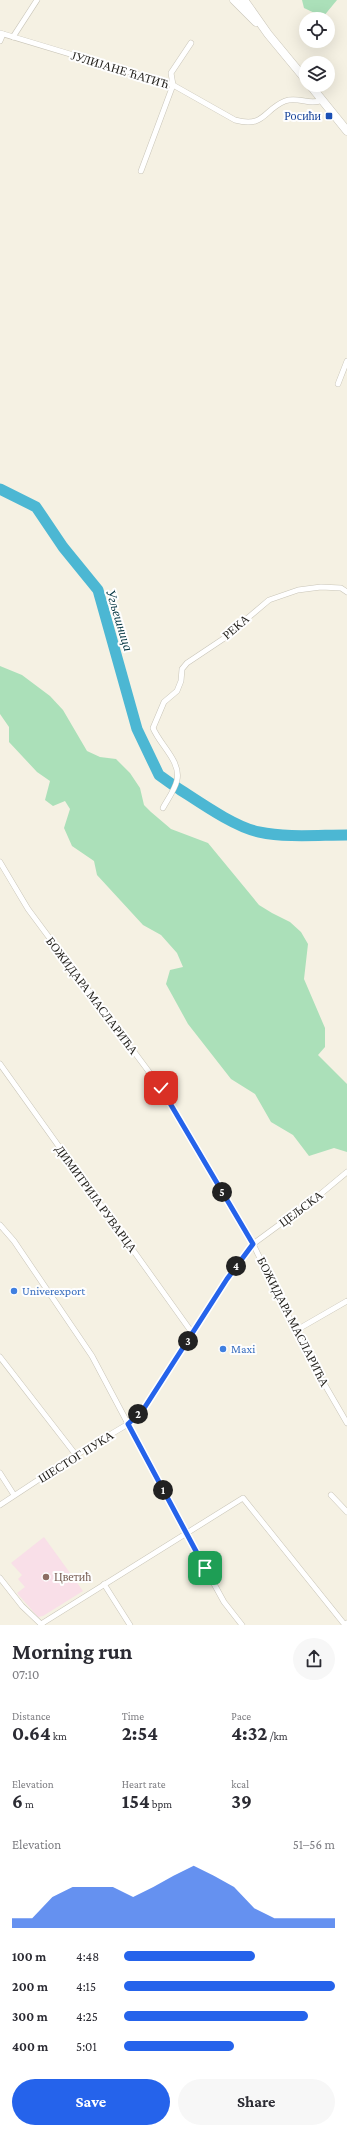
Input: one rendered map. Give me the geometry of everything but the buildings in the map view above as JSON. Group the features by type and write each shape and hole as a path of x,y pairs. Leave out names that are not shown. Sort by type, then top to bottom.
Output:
{"main road":[{"path":"234,0 268,34"},
{"path":"244,0 268,34 299,72"},
{"path":"316,92 347,131"}],"street":[{"path":"13,37 37,0"},
{"path":"0,40 2,34"},
{"name":"ЈУЛИЈАНЕ ЋАТИЋ","path":"2,34 173,85 235,120 245,123 260,120 286,101 296,99 315,102 322,100"},
{"path":"141,171 173,85 171,73 191,42"},
{"path":"338,384 347,362"},
{"name":"РЕКА","path":"163,808 177,781 178,772 175,761 158,740 153,728 157,715 164,702 177,691 181,681 182,669 187,662 223,639 269,600 298,590 321,587 341,588 347,592"},
{"name":"БОЖИДАРА МАСЛАРИЋА","path":"1,865 28,909 161,1088 253,1244 295,1331 347,1423"},
{"name":"ДИМИТРИЈА РУВАРЦА","path":"0,1064 193,1334"},
{"name":"ЦЕЉСКА","path":"253,1244 317,1197 347,1172"},
{"path":"0,1225 16,1245 92,1356 224,1602 242,1625"},
{"name":"ШЕСТОГ ПУКА","path":"0,1504 76,1455 128,1424 143,1410 227,1279 253,1244"},
{"path":"295,1331 347,1301"},
{"path":"0,1357 76,1455"},
{"path":"0,1474 14,1495"},
{"path":"331,1495 347,1512"},
{"path":"0,1578 22,1606 41,1625 243,1498 346,1624"},
{"path":"104,1584 130,1625"}],"shaded area":[{"name":"Цветић","path":"44,1537 83,1591 43,1616 38,1617 17,1593 25,1587 18,1579 22,1575 11,1563"}],"green space":[{"path":"302,0 337,0 327,12 312,12 304,8"},
{"path":"0,666 22,675 50,696 63,710 87,751 100,757 116,759 130,773 140,788 144,805 151,812 171,829 208,843 259,905 290,922 301,932 308,944 304,979 325,1028 325,1047 318,1055 347,1084 347,1152 334,1148 309,1156 293,1135 271,1122 255,1094 231,1079 188,1024 166,984 170,970 183,967 177,953 161,935 143,925 97,875 94,861 72,846 64,828 70,809 65,801 53,806 45,800 50,781 37,772 9,742 9,727 0,714"}],"waterway":[{"name":"Угљешница","path":"0,489 36,507 63,547 98,590 137,729 159,775 173,785"},
{"name":"Угљешница","path":"176,787 205,806 239,825 259,832 292,836 347,835"}],"place":[{"name":"Росићи","path":"329,116"},
{"name":"Univerexport","path":"14,1291"},
{"name":"Maxi","path":"223,1349"},
{"name":"Цветић","path":"46,1577"}],"route":[{"path":"161,1088 253,1244 227,1279 143,1410 128,1424 205,1568"}]}
